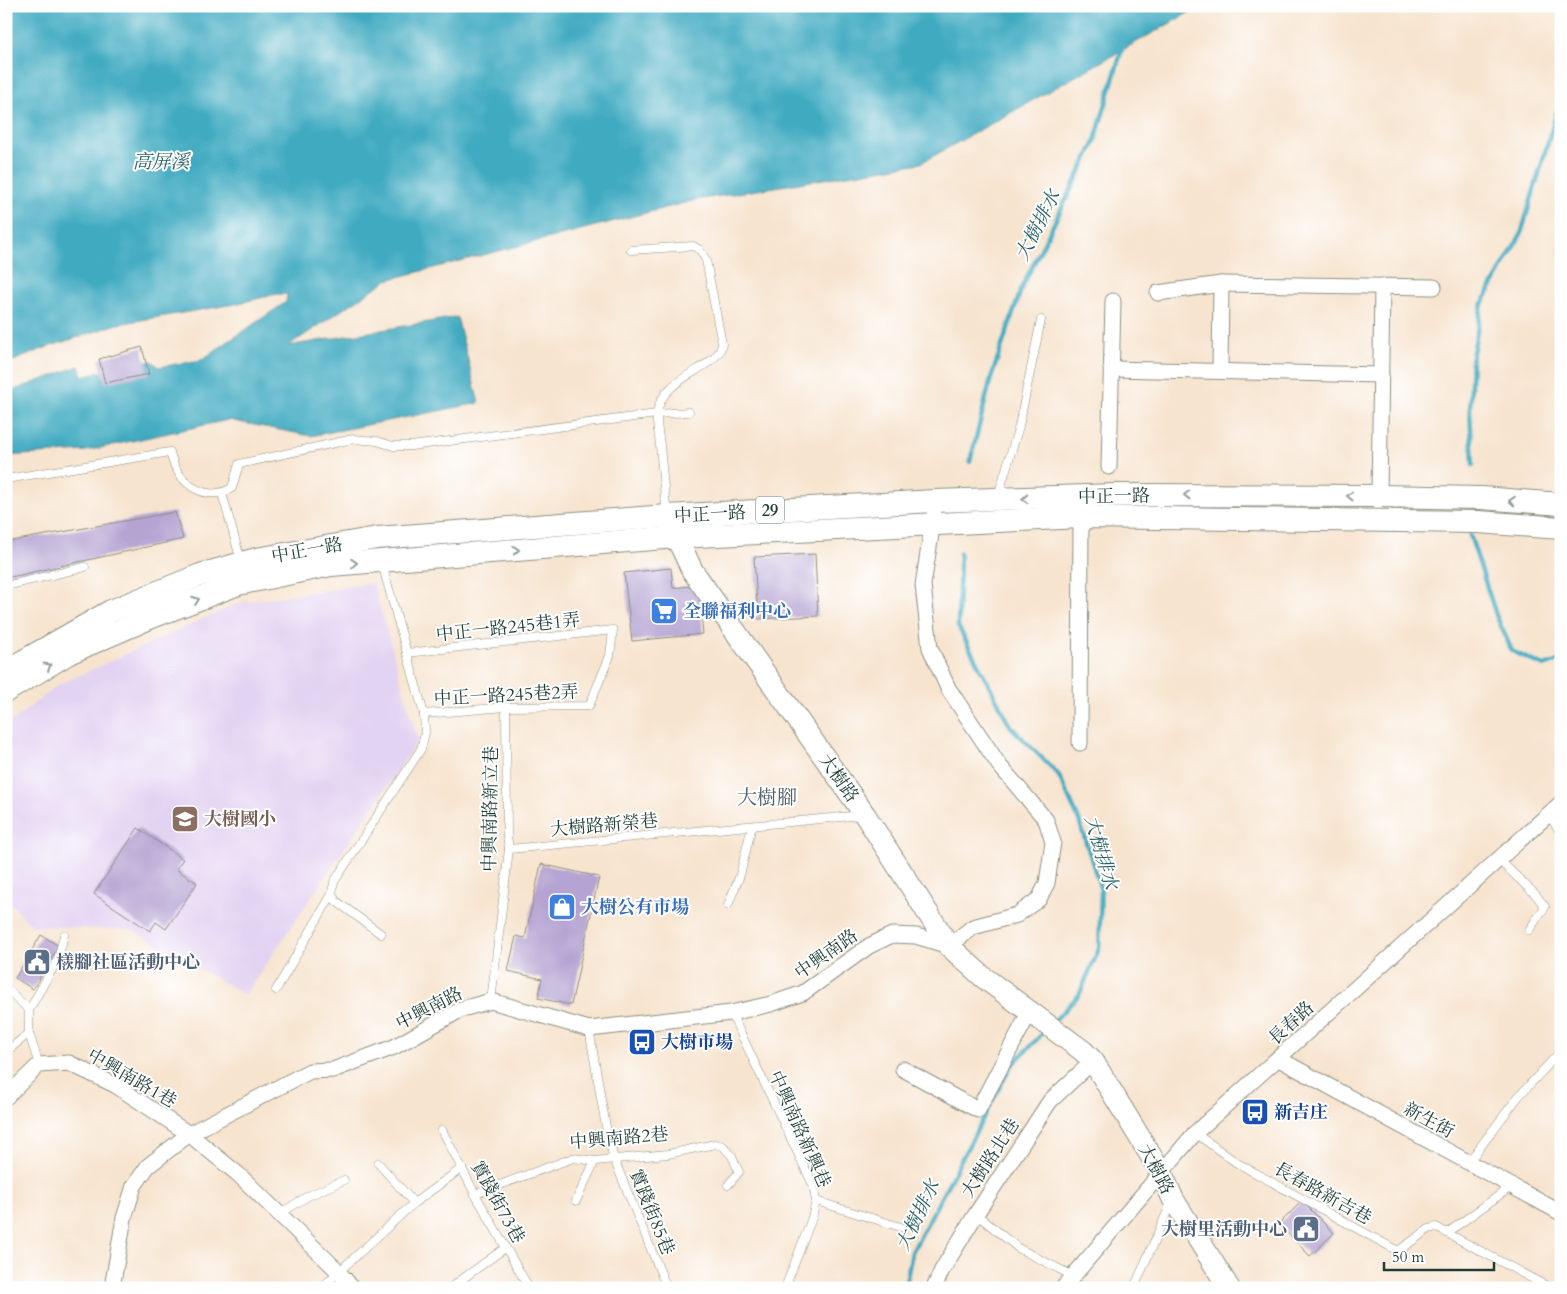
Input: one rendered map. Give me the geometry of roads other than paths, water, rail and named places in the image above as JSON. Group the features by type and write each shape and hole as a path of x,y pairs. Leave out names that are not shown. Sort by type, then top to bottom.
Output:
{"main road":[{"name":"中正一路","path":"6,671 111,611 200,574 242,563 379,550 667,516 935,501 1116,495 1481,498 1561,504"},
{"name":"中正一路","path":"6,691 69,653 152,617 238,584 331,565 379,550 1081,517 1478,522 1561,528"}],"street":[{"path":"1220,371 1221,284"},
{"path":"1158,293 1221,284 1434,288"},
{"path":"1379,496 1382,286"},
{"path":"1109,467 1113,301"},
{"path":"1111,369 1381,374"},
{"path":"935,501 924,585 930,648 948,688 999,765 1046,820 1053,842 1047,883 1039,899 1017,915 973,926 949,946"},
{"name":"大樹路","path":"667,516 692,570 865,815 949,946 983,977 1088,1056 1162,1174 1173,1199 1229,1288"},
{"path":"1080,743 1081,517"},
{"name":"長春路","path":"1068,1282 1195,1133 1561,802"},
{"name":"中興南路","path":"112,1288 124,1218 134,1186 148,1166 189,1134 310,1071 333,1070 394,1047 462,1009 491,1001 589,1029 731,1013 772,1004 803,993 869,946 892,935 916,936 949,946"},
{"path":"903,1069 978,1110 1032,1015"},
{"name":"大樹路北巷","path":"934,1288 942,1270 976,1214 1050,1101 1088,1056"},
{"name":"新生街","path":"1279,1059 1561,1213"},
{"name":"中興南路1巷","path":"39,1065 69,1063 115,1086 189,1134"},
{"path":"6,1097 39,1065"},
{"path":"189,1134 239,1175 278,1215 338,1271 352,1288"}],"lane":[{"path":"630,250 693,246 700,250 706,260 722,344 721,351 716,356 683,377 665,393 657,414 667,516"},
{"path":"997,500 1019,426 1041,320"},
{"path":"6,479 170,452 172,464 178,475 187,484 204,492 222,493 232,488 239,464 353,439 377,441 393,446 410,446 657,414 689,412"},
{"path":"222,493 242,563"},
{"path":"276,990 332,894 334,882 421,748 426,733 424,714 379,550"},
{"path":"6,586 85,567"},
{"name":"中正一路245巷1弄","path":"407,653 613,630 610,656 589,706"},
{"name":"中正一路245巷2弄","path":"424,714 506,707 589,706"},
{"name":"中興南路新立巷","path":"491,1001 508,849 506,836 506,707"},
{"path":"1547,813 1561,833"},
{"name":"大樹路新榮巷","path":"508,849 865,815"},
{"path":"728,904 740,875 752,826"},
{"path":"1497,859 1536,895 1545,907 1529,930"},
{"path":"332,894 336,901 381,934"},
{"path":"39,1065 29,1033 29,1010 58,959 64,935"},
{"path":"6,988 29,1010"},
{"name":"中興南路新興巷","path":"731,1013 813,1185 816,1201 786,1288"},
{"name":"實踐街85巷","path":"589,1029 607,1132 614,1158 667,1288"},
{"path":"6,1052 29,1033"},
{"path":"1468,1163 1518,1097 1561,1051"},
{"name":"實踐街73巷","path":"442,1130 475,1194 529,1288"},
{"name":"長春路新吉巷","path":"1195,1133 1237,1163 1398,1251 1429,1229 1436,1227 1447,1233"},
{"name":"中興南路2巷","path":"475,1194 573,1158 595,1161 668,1154 715,1144 723,1146 732,1156 739,1172 728,1185"},
{"path":"576,1201 595,1161"},
{"path":"378,1163 414,1203"},
{"path":"321,1288 414,1203 462,1168"},
{"path":"278,1215 308,1196 344,1180"},
{"path":"1512,1186 1447,1233 1550,1288"},
{"path":"1134,1288 1173,1199"},
{"path":"816,1201 904,1228"},
{"path":"976,1214 1018,1248 1068,1282"},
{"path":"450,1288 506,1248"}],"water":[{"name":"高屏溪","path":"6,6 1201,6 921,163 696,200 387,280 288,346 457,317 479,403 311,436 228,420 86,451 6,456 6,393 79,366 82,376 152,361 159,367 201,360 286,302 287,294 277,294 235,304 118,324 45,348 6,364"}],"waterway":[{"name":"大樹排水","path":"970,462 991,378 1022,287 1094,144 1122,49 1121,45"},
{"path":"1473,465 1470,411 1472,358 1482,304 1521,234 1561,98"},
{"path":"1470,535 1496,615 1512,651 1544,666 1561,660"},
{"name":"大樹排水","path":"960,553 958,626 1011,727 1058,774 1079,820 1101,890 1099,949 1079,995 1054,1021"},
{"name":"大樹排水","path":"905,1288 912,1252 1011,1066 1045,1031"}],"place":[{"name":"全聯福利中心","path":"664,611"},
{"name":"大樹國小","path":"185,819"},
{"name":"大樹公有市場","path":"562,907"},
{"name":"檨腳社區活動中心","path":"37,962"},
{"name":"大樹市場","path":"642,1042"},
{"name":"新吉庄","path":"1255,1112"},
{"name":"大樹里活動中心","path":"1306,1229"}],"district":[{"name":"大樹腳","path":"767,797"}]}
